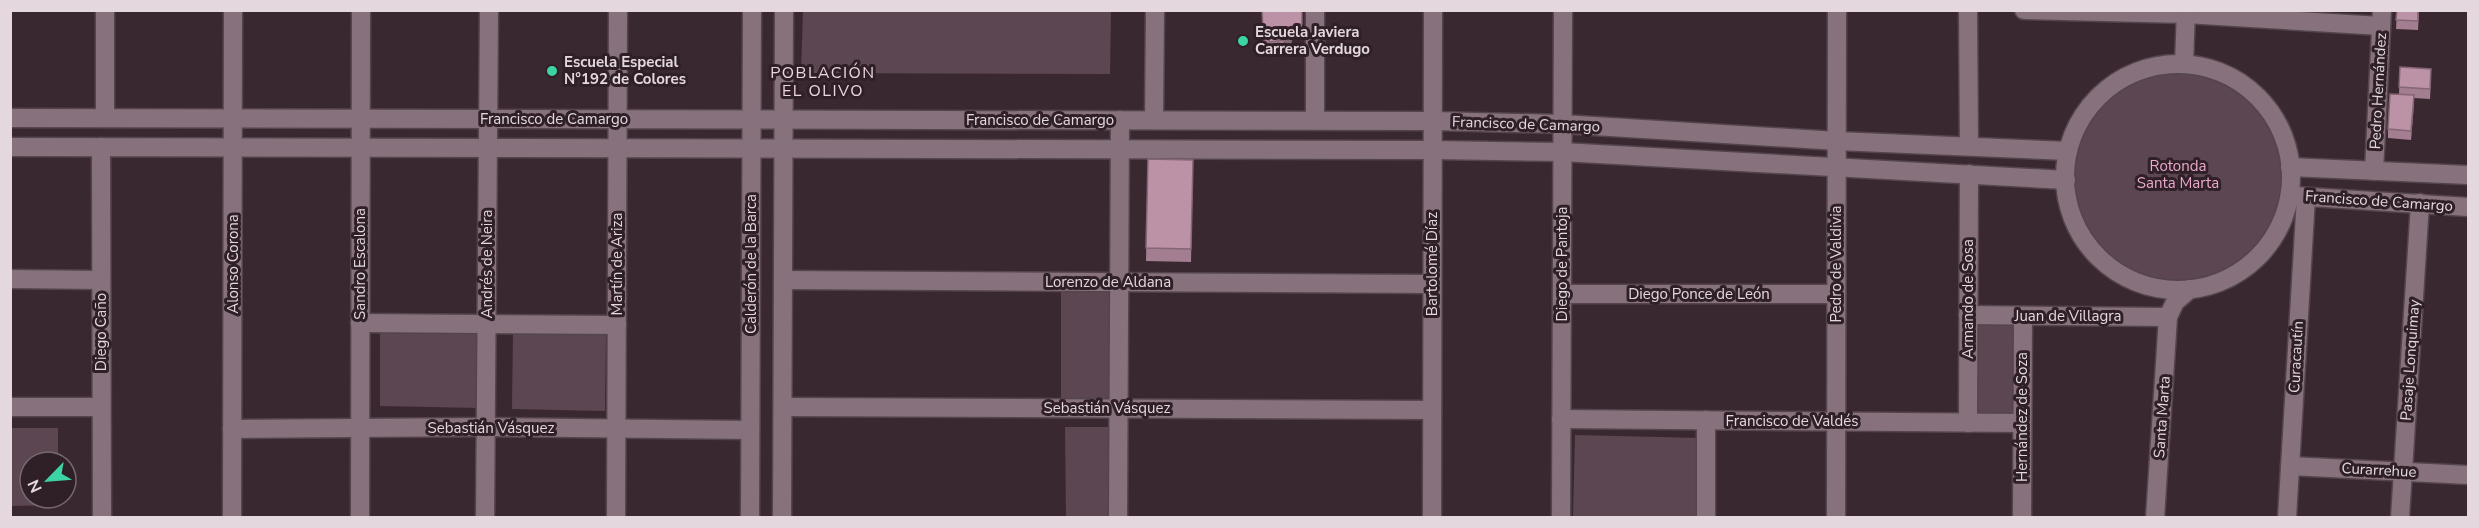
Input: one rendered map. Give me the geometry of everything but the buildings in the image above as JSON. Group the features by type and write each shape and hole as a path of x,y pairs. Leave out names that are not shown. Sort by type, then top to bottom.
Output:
{"street":[{"path":"105,10 105,118"},
{"name":"Alonso Corona","path":"232,518 233,10"},
{"name":"Sandro Escalona","path":"360,518 361,10"},
{"name":"Andrés de Neira","path":"485,518 489,10"},
{"name":"Martín de Ariza","path":"616,518 618,10"},
{"name":"Calderón de la Barca","path":"750,518 752,10"},
{"path":"782,518 784,10"},
{"path":"1154,120 1155,10"},
{"path":"1314,120 1315,10"},
{"name":"Bartolomé Díaz","path":"1432,518 1433,10"},
{"name":"Diego de Pantoja","path":"1561,518 1563,10"},
{"name":"Pedro de Valdivia","path":"1836,518 1837,10"},
{"path":"1968,10 1969,146"},
{"path":"2024,10 2382,18"},
{"path":"2184,64 2186,12"},
{"name":"Pedro Hernández","path":"2374,171 2382,18"},
{"name":"Francisco de Camargo","path":"2184,64 2219,72 2250,90 2274,116 2288,149 2298,196 2263,252 2248,266 2211,285 2190,289 2153,287 2123,275 2097,255 2078,228 2072,213 2066,180 2068,151 2084,115 2110,86 2145,68 2184,64"},
{"name":"Francisco de Camargo","path":"10,118 1433,121 1562,124 1837,141 2068,151"},
{"path":"1118,518 1120,120"},
{"name":"Francisco de Camargo","path":"10,147 1562,152 2066,180"},
{"name":"Diego Caño","path":"101,147 102,518"},
{"name":"Francisco de Camargo","path":"2290,167 2469,176"},
{"name":"Armando de Sosa","path":"1968,423 1969,174"},
{"name":"Francisco de Camargo","path":"2298,196 2469,207"},
{"name":"Curacautín","path":"2287,518 2298,196"},
{"name":"Pasaje Lonquimay","path":"2400,518 2420,203"},
{"path":"10,279 101,280"},
{"name":"Lorenzo de Aldana","path":"783,280 1432,284"},
{"name":"Santa Marta","path":"2153,287 2162,299 2168,317 2155,518"},
{"path":"2168,317 2175,302 2190,289"},
{"name":"Diego Ponce de León","path":"1562,294 1836,294"},
{"name":"Juan de Villagra","path":"1968,315 2168,317"},
{"name":"Hernández de Soza","path":"2022,518 2023,316"},
{"path":"360,323 617,325"},
{"path":"10,407 102,407"},
{"name":"Sebastián Vásquez","path":"783,407 1432,410"},
{"name":"Francisco de Valdés","path":"1561,419 2022,423"},
{"path":"1706,420 1706,518"},
{"name":"Sebastián Vásquez","path":"232,429 486,427 750,430"},
{"name":"Curarrehue","path":"2290,466 2469,475"}],"green space":[{"path":"803,11 1111,11 1110,74 801,73"},
{"name":"Rotonda Santa Marta","path":"2178,70 2198,72 2227,82 2245,94 2259,108 2275,135 2281,155 2283,175 2281,195 2271,224 2259,242 2245,256 2218,272 2198,278 2178,280 2158,278 2129,268 2111,256 2097,242 2081,215 2075,195 2073,175 2075,155 2085,126 2097,108 2111,94 2138,78 2158,72"},
{"path":"1061,291 1111,291 1111,401 1061,401"},
{"path":"1975,319 2014,320 2012,413 1975,413"},
{"path":"513,332 606,333 605,411 512,409"},
{"path":"380,333 481,334 480,408 380,406"},
{"path":"1065,427 1115,427 1116,517 1066,517"},
{"path":"11,428 58,428 58,450 18,450 18,506 11,506"},
{"path":"1575,435 1700,438 1699,517 1573,518"}],"place":[{"name":"Escuela Javiera Carrera Verdugo","path":"1243,41"},
{"name":"Escuela Especial N°192 de Colores","path":"552,71"}],"district":[{"name":"POBLACIÓN EL OLIVO","path":"823,82"}]}
